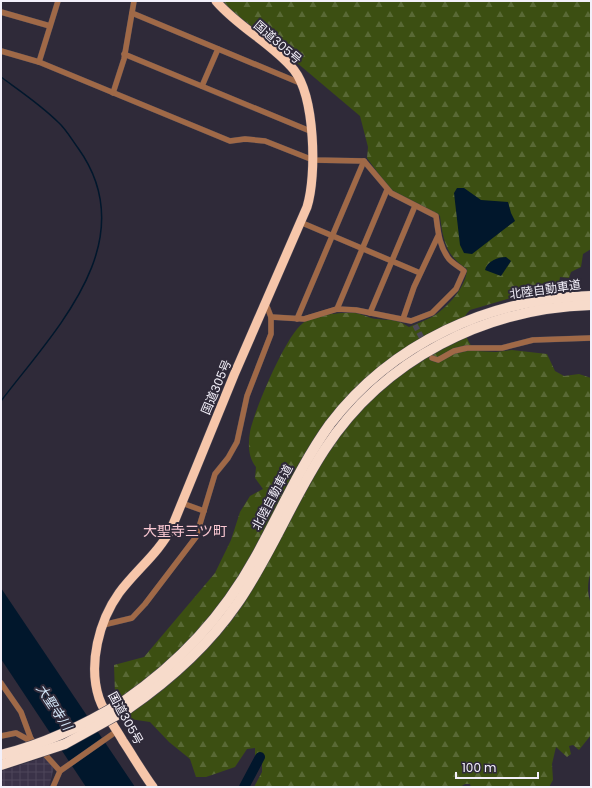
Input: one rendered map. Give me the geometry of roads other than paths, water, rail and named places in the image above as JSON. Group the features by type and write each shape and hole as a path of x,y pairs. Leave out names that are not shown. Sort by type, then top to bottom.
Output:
{"highway":[{"name":"国道305号","path":"153,787 114,732 99,698 95,661 103,625 120,592 164,542 182,503 234,375 266,304 310,199 313,160 306,98 301,83 286,62 235,20 216,1"},
{"name":"北陸自動車道","path":"1,756 25,749 64,734 126,705 186,650 213,620 242,580 316,445 347,405 382,372 430,338 483,314 532,301 591,296"},
{"name":"北陸自動車道","path":"1,765 65,744 170,678 221,626 250,584 325,449 355,411 386,380 435,347 473,328 533,311 591,305"}],"street":[{"path":"39,62 58,1"},
{"path":"113,93 124,54 134,1"},
{"path":"1,12 50,26"},
{"path":"132,13 301,83"},
{"path":"202,86 218,49"},
{"path":"1,51 39,62 227,140 265,141 313,160 364,161"},
{"path":"124,54 310,131"},
{"path":"271,317 304,319 337,309 370,313 415,322 432,314 456,290 464,271 449,259 438,236 436,216 387,190 364,161"},
{"path":"297,319 364,161"},
{"path":"337,309 387,190"},
{"path":"370,313 415,206"},
{"path":"300,222 420,273"},
{"path":"403,319 420,273 438,236"},
{"path":"103,625 132,618 145,604 196,537 215,474 228,458 238,437 247,396 271,334 271,317 266,304"},
{"path":"432,358 438,360 454,352 467,348 502,348 533,340 591,338"},
{"path":"182,503 204,511"},
{"path":"1,683 21,712 30,739 60,771"},
{"path":"53,787 60,771 114,732"},
{"path":"1,736 16,733 30,739"}],"water":[{"path":"457,188 464,188 481,200 508,202 515,221 472,254 464,253 460,245 454,193"},
{"path":"506,257 511,261 501,276 485,270 488,264 493,260"},
{"name":"大聖寺川","path":"1,588 135,787 86,787 1,659"}],"waterway":[{"path":"1,77 45,110 69,135 78,148 96,183 102,217 97,250 85,283 67,314 45,345 1,401"},
{"path":"244,787 260,757"}],"tunnel":[{"path":"415,325 425,344"}],"district":[{"name":"大聖寺三ツ町","path":"185,531"}]}
